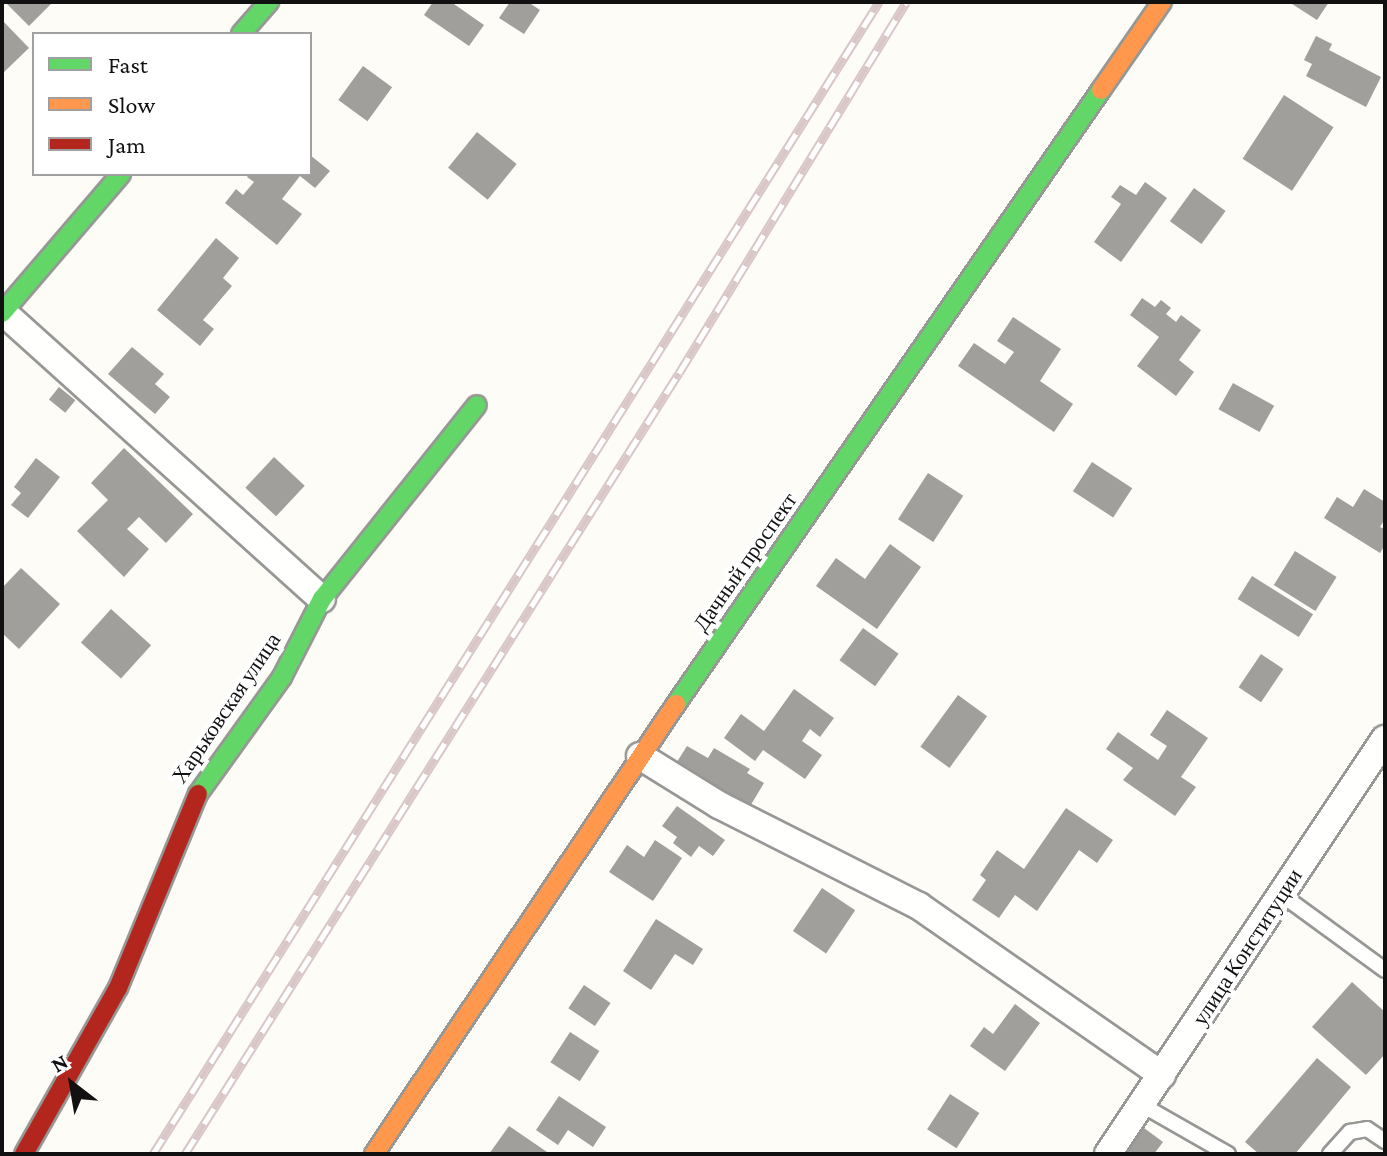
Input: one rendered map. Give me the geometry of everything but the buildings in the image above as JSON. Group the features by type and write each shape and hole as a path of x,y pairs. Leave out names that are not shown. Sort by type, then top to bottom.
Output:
{"street":[{"path":"243,32 269,2"},
{"name":"Дачный проспект","path":"374,1154 640,756 1162,2"},
{"path":"119,176 2,312 322,599"},
{"name":"Харьковская улица","path":"24,1154 118,988 192,802 282,677 322,599 477,405"},
{"name":"улица Конституции","path":"1108,1154 1385,739"},
{"path":"640,756 719,805 919,906 1162,1075"}],"lane":[{"path":"1282,895 1385,970"},
{"path":"1142,1105 1228,1154"},
{"path":"1330,1154 1350,1132 1367,1129 1385,1141"}],"railway":[{"path":"153,1154 879,2"},
{"path":"185,1154 679,373 906,2"}],"traffic: fast":[{"path":"243,32 269,2"},
{"path":"676,704 1101,90"},
{"path":"2,313 119,176"},
{"path":"198,794 282,677 322,599 477,405"}],"traffic: slow":[{"path":"1101,90 1162,2"},
{"path":"374,1154 676,704"}],"traffic: jam":[{"path":"24,1154 118,988 198,794"}]}
